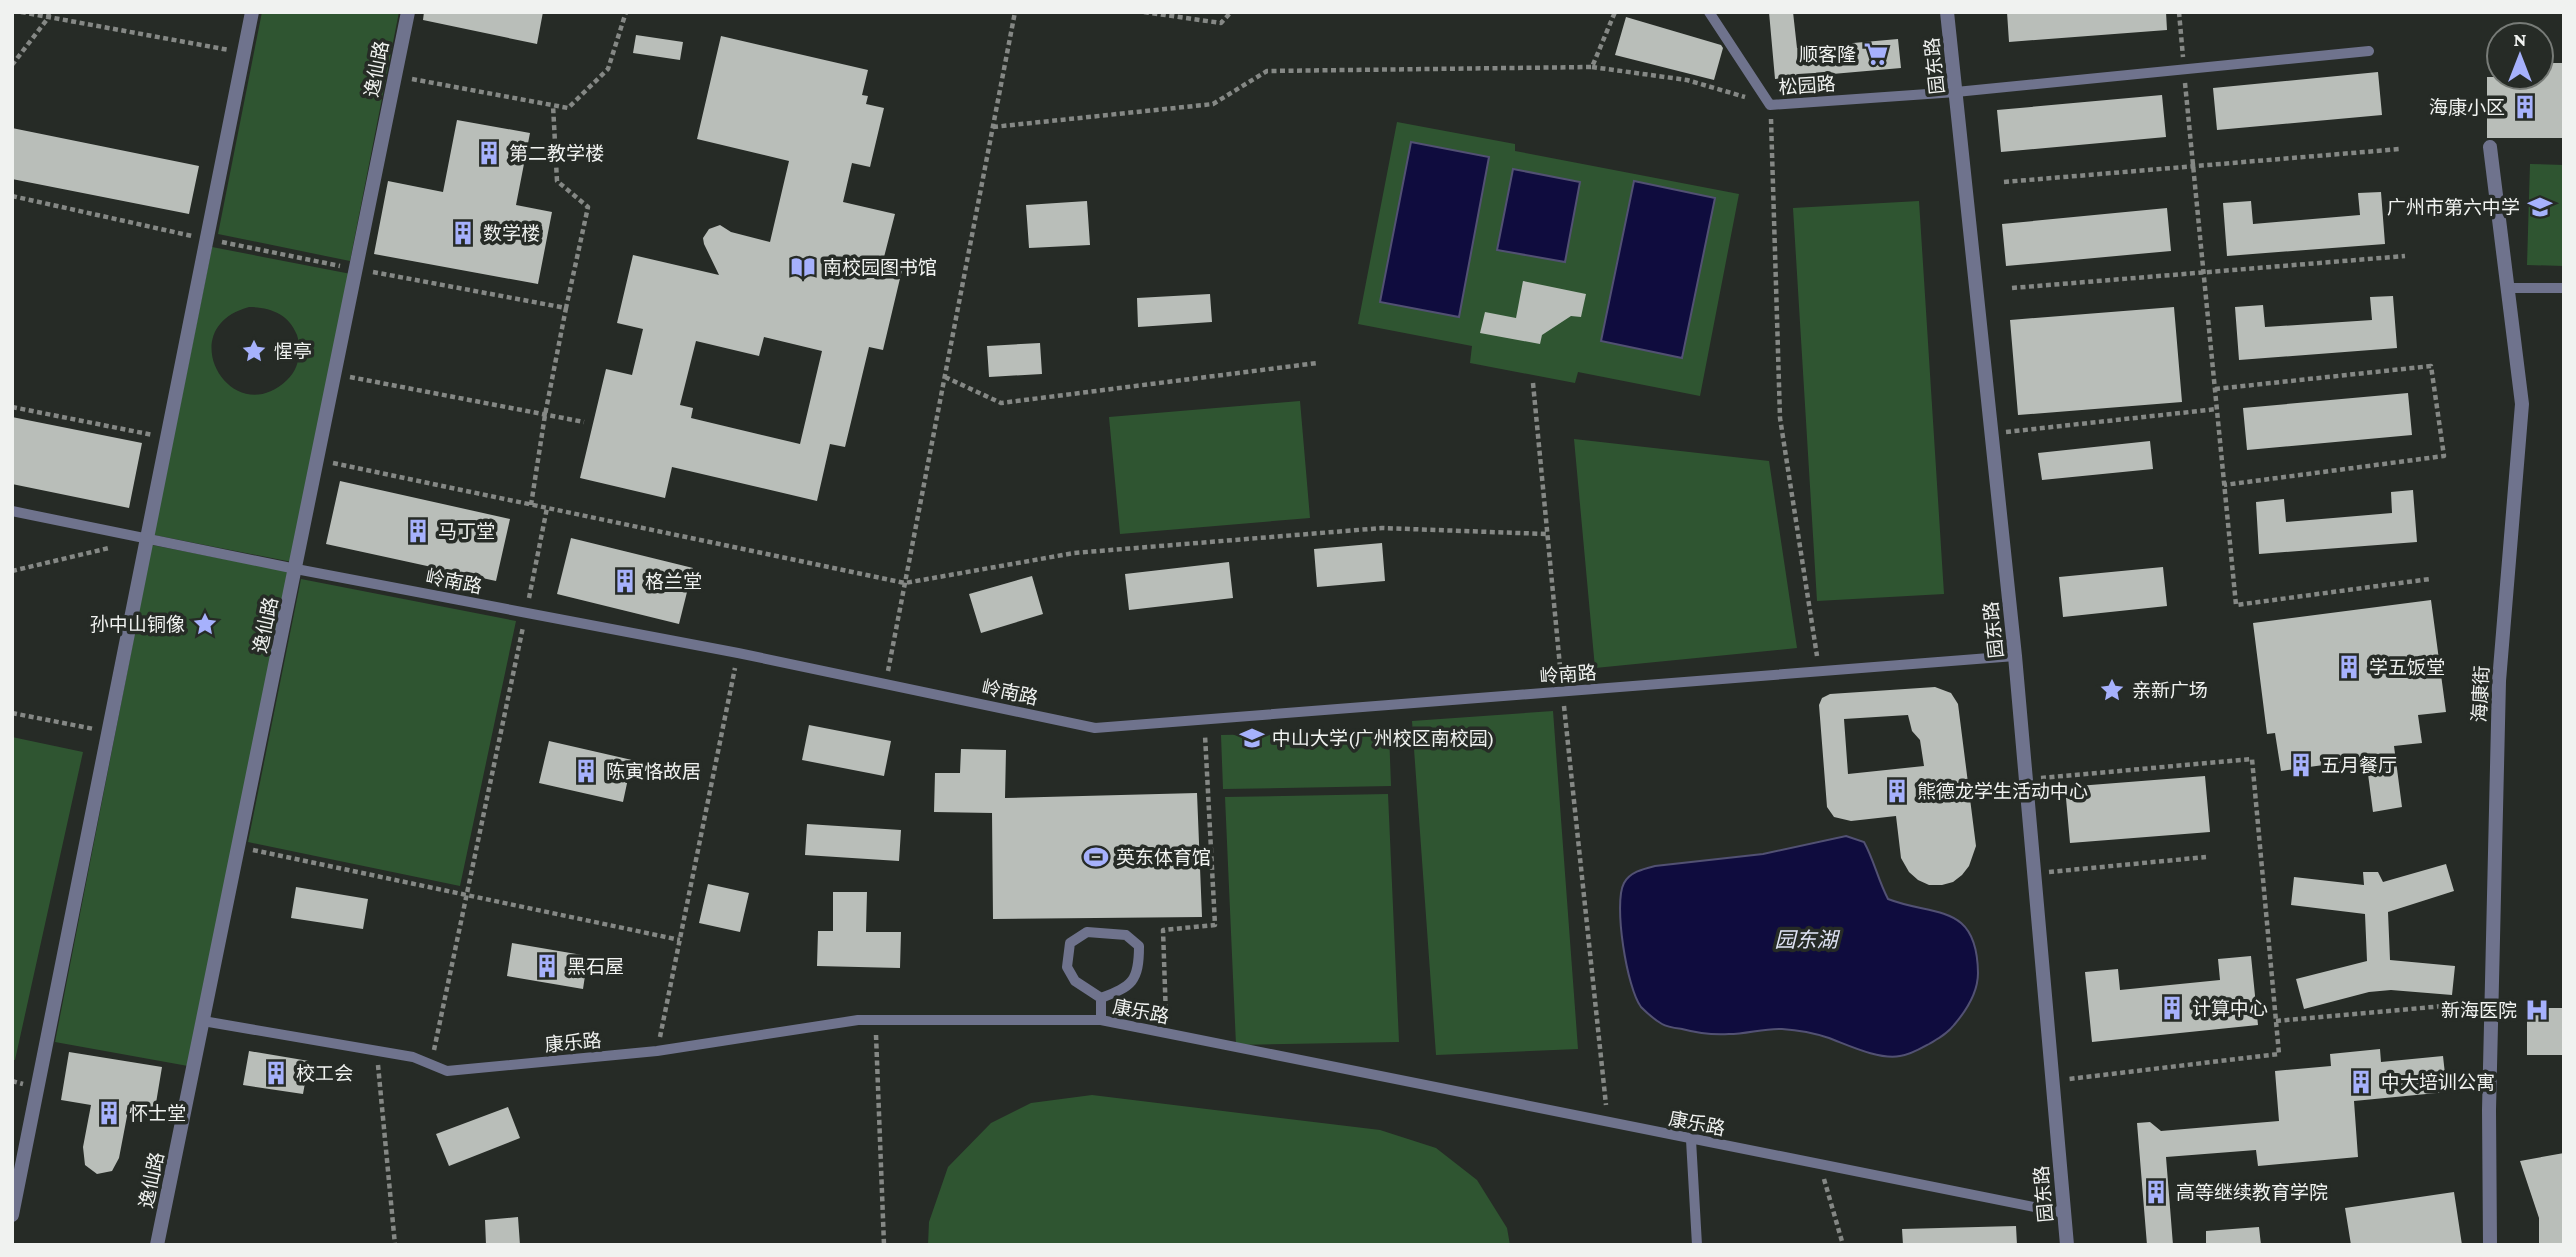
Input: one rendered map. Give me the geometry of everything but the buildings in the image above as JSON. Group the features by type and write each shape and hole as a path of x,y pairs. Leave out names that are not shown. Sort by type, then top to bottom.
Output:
{"street":[{"path":"12,1215 252,12"},
{"name":"逸仙路","path":"158,1245 408,12"},
{"name":"园东路","path":"1947,12 2015,656 2067,1245"},
{"name":"海康街","path":"2490,147 2522,404 2498,694 2489,1110 2490,1245"}],"lane":[{"name":"松园路","path":"1709,12 1770,105 1956,92 2369,51"},
{"path":"2507,288 2564,288"},
{"name":"岭南路","path":"12,511 296,569 738,653 1095,729 2015,656"},
{"path":"1087,932 1126,935 1139,946 1139,967 1128,987 1101,998 1075,981 1067,967 1070,943 1087,932"},
{"path":"1101,998 1101,1020"},
{"name":"康乐路","path":"204,1021 413,1057 447,1071 657,1051 858,1020 1101,1020 2064,1213"},
{"path":"1691,1140 1697,1245"}],"path":[{"path":"20,12 244,52"},
{"path":"394,76 568,108 608,69 626,12"},
{"path":"885,684 1015,12"},
{"path":"1144,12 1221,23 1231,12"},
{"path":"1592,67 1615,12"},
{"path":"2179,12 2236,605 2430,579"},
{"path":"12,65 48,15"},
{"path":"993,127 1213,104 1266,71 1592,67 1687,80 1770,105 1780,418 1819,672"},
{"path":"2004,182 2400,149"},
{"path":"2012,288 2405,256"},
{"path":"531,505 566,309"},
{"path":"944,377 1001,403 1317,363"},
{"path":"2215,389 2431,366 2444,456 2224,485"},
{"path":"335,374 584,422"},
{"path":"1533,383 1546,534 1608,1123"},
{"path":"12,407 167,438"},
{"path":"1992,433 2217,409"},
{"path":"318,460 905,583 1074,554 1382,528 1546,534"},
{"path":"430,1064 547,508"},
{"path":"12,570 147,539"},
{"path":"657,1051 738,653"},
{"path":"12,713 108,732"},
{"path":"1166,1034 1163,930 1215,925 1205,720"},
{"path":"2026,779 2252,759 2279,1054 2053,1081"},
{"path":"239,847 680,940"},
{"path":"2034,873 2206,857"},
{"path":"2276,1021 2466,1003"},
{"path":"876,1020 884,1245"},
{"path":"376,1050 396,1245"},
{"path":"1820,1165 1843,1245"}],"green space":[{"path":"262,12 399,12 350,261 218,234"},
{"path":"1397,122 1515,144 1515,151 1739,194 1700,396 1578,372 1575,383 1470,363 1472,346 1358,324"},
{"path":"2530,164 2564,165 2564,266 2527,265"},
{"path":"1919,201 1944,594 1817,601 1793,208"},
{"path":"212,247 351,274 292,562 154,535","holes":["249,307 278,313 289,322 297,335 299,353 297,365 287,380 266,393 247,394 230,386 218,371 212,353 214,335 226,318"]},
{"path":"1300,401 1310,518 1120,534 1109,417"},
{"path":"1574,439 1769,461 1797,648 1595,668"},
{"path":"152,545 291,572 188,1066 55,1042"},
{"path":"301,579 516,621 460,886 248,842"},
{"path":"1553,711 1578,1049 1436,1055 1412,721"},
{"path":"1389,732 1391,786 1223,789 1221,735"},
{"path":"12,737 83,752 15,1060 12,1060"},
{"path":"1388,794 1399,1042 1236,1045 1225,797"},
{"path":"1092,1095 1380,1130 1436,1148 1477,1180 1507,1228 1510,1245 928,1245 929,1222 948,1167 991,1123 1031,1103"}],"water":[{"path":"1411,142 1489,157 1459,317 1380,302"},
{"path":"1513,169 1580,182 1565,262 1497,250"},
{"path":"1634,181 1715,198 1682,358 1601,341"},
{"name":"园东湖","path":"1846,836 1864,842 1888,899 1950,916 1961,923 1970,934 1976,950 1976,987 1963,1014 1946,1033 1915,1052 1892,1057 1873,1054 1823,1036 1794,1030 1775,1029 1736,1034 1700,1033 1664,1025 1641,1007 1631,983 1621,926 1621,893 1630,876 1655,866 1763,854"}],"place":[{"name":"顺客隆","path":"1876,54"},
{"name":"海康小区","path":"2525,107"},
{"name":"第二教学楼","path":"489,153"},
{"name":"广州市第六中学","path":"2540,207"},
{"name":"数学楼","path":"463,233"},
{"name":"南校园图书馆","path":"803,267"},
{"name":"惺亭","path":"254,351"},
{"name":"马丁堂","path":"418,531"},
{"name":"格兰堂","path":"625,581"},
{"name":"孙中山铜像","path":"205,624"},
{"name":"学五饭堂","path":"2349,667"},
{"name":"亲新广场","path":"2112,690"},
{"name":"中山大学(广州校区南校园)","path":"1252,738"},
{"name":"五月餐厅","path":"2301,765"},
{"name":"陈寅恪故居","path":"586,771"},
{"name":"熊德龙学生活动中心","path":"1897,791"},
{"name":"英东体育馆","path":"1096,857"},
{"name":"黑石屋","path":"547,966"},
{"name":"计算中心","path":"2172,1008"},
{"name":"新海医院","path":"2537,1010"},
{"name":"校工会","path":"276,1073"},
{"name":"中大培训公寓","path":"2361,1082"},
{"name":"怀士堂","path":"109,1113"},
{"name":"高等继续教育学院","path":"2156,1192"}]}
